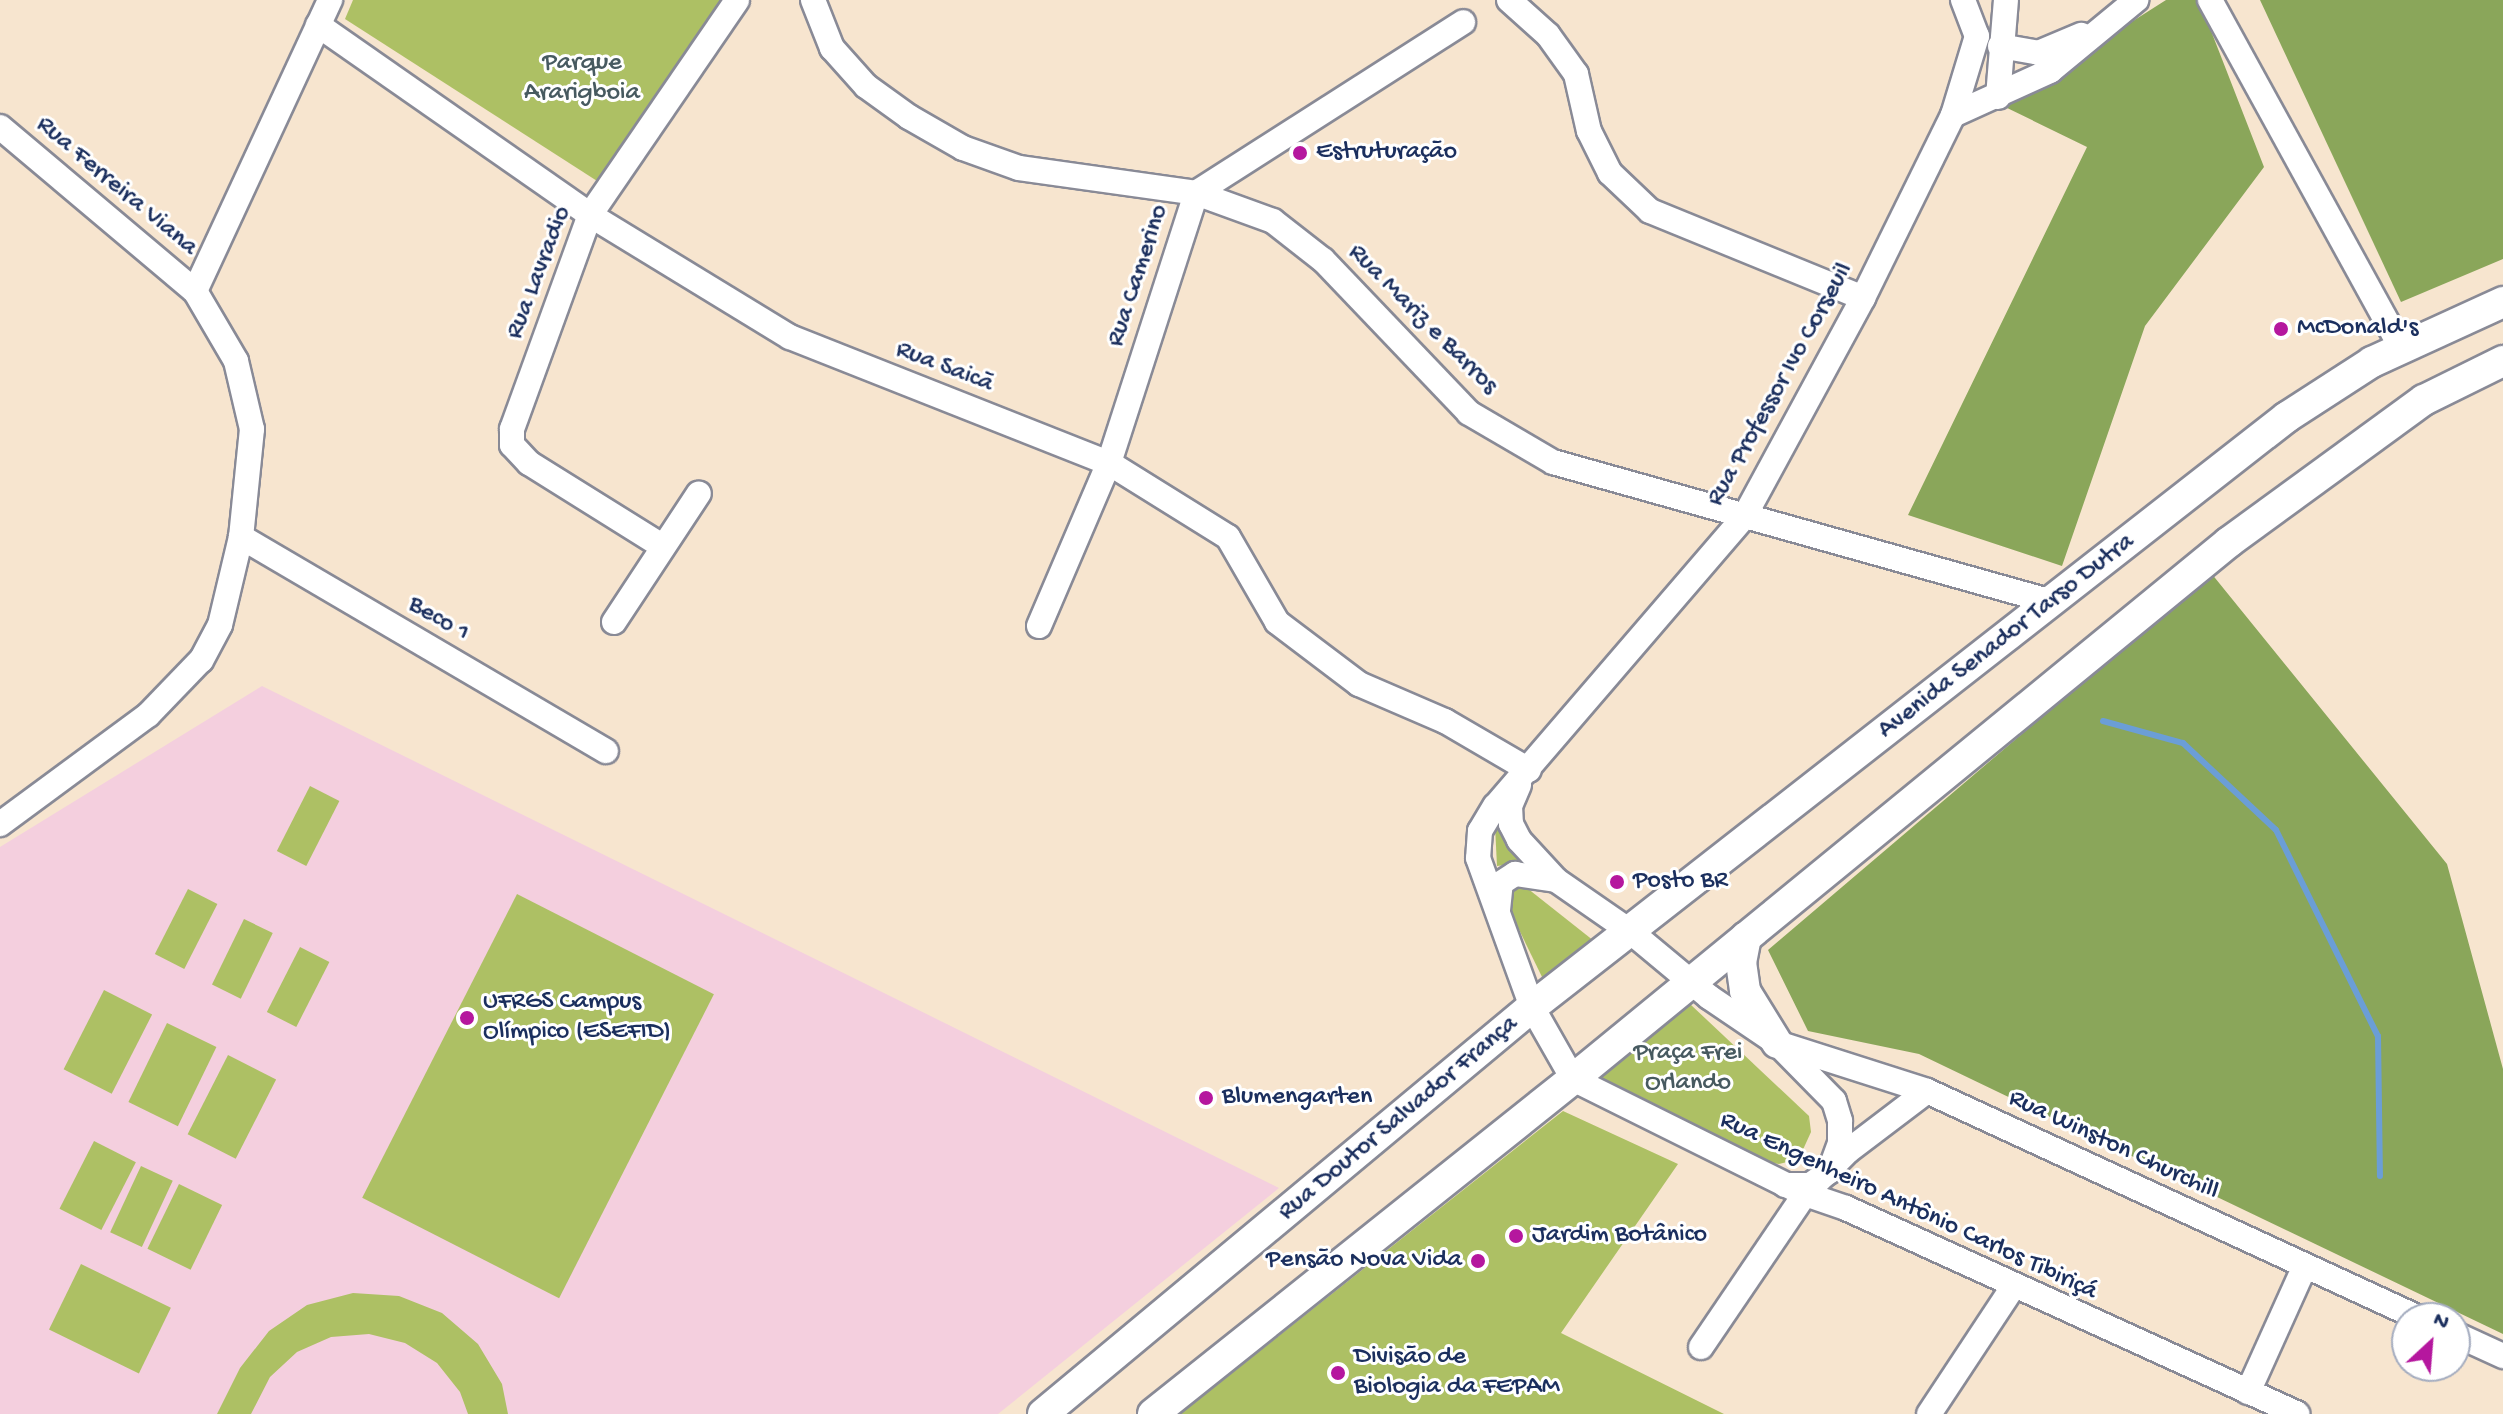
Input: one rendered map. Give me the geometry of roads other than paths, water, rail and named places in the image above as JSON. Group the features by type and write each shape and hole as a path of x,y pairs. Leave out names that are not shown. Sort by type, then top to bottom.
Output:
{"main road":[{"name":"Avenida Senador Tarso Dutra","path":"1532,1007 2287,417 2401,347 2503,302"},
{"path":"1153,1414 1573,1079 2229,542 2424,400 2503,361"},
{"path":"1746,937 1741,962 1745,991 1777,1043"},
{"name":"Rua Doutor Salvador França","path":"1043,1414 1532,1007"}],"street":[{"path":"195,291 330,0"},
{"name":"Rua Lavradio","path":"662,546 529,463 512,445 512,429 590,215 737,0"},
{"name":"Rua Mariz e Barros","path":"813,0 832,48 866,86 909,117 963,148 1019,168 1196,193 1273,221 1323,260 1469,413 1553,462 2052,602"},
{"path":"1509,0 1548,35 1576,74 1589,131 1610,173 1650,211 1863,298"},
{"path":"1963,0 1977,36 1972,58 1978,78 1998,97"},
{"path":"1998,97 2006,0"},
{"path":"1953,115 2050,71 2098,28 2136,0"},
{"path":"2210,0 2401,347"},
{"name":"Rua Camerino","path":"1039,626 1109,463 1196,193 1463,22"},
{"name":"Rua Saicã","path":"318,25 590,215 790,337 1109,463 1228,537 1277,622 1359,684 1445,721 1529,770"},
{"path":"2000,46 2038,53 2098,28"},
{"name":"Rua Professor Ivo Corseuil","path":"1532,1007 1478,858 1480,831 1495,806 1744,517 1863,298 1953,115 1972,58"},
{"name":"Rua Ferreira Viana","path":"0,127 195,291 236,361 252,429 241,537 220,625 201,660 148,715 0,824"},
{"path":"614,622 699,493"},
{"name":"Beco 1","path":"241,537 606,751"},
{"name":"Rua Professor Ivo Corseuil","path":"1529,770 1510,806 1511,824 1519,840 1556,880 1631,932 1777,1043"},
{"path":"1498,910 1501,883 1515,874 1556,880"},
{"path":"1532,1007 1573,1079"},
{"path":"1777,1043 1834,1101 1840,1121 1840,1143 1830,1171 1831,1191 1846,1208"},
{"name":"Rua Winston Churchill","path":"1777,1043 1927,1091 2391,1305"},
{"name":"Rua Engenheiro Antônio Carlos Tibiriçá","path":"1573,1079 1794,1189 1846,1208 2013,1287 2297,1414"},
{"path":"1701,1347 1794,1189 1830,1171 1848,1151 1927,1091"},
{"path":"2248,1392 2305,1266"},
{"path":"1929,1414 2013,1287"},
{"path":"2471,1341 2503,1356"}],"waterway":[{"path":"2103,721 2183,743 2276,830 2378,1036 2380,1176"}],"place":[{"name":"Estruturação","path":"1300,153"},
{"name":"McDonald's","path":"2281,329"},
{"name":"Posto BR","path":"1617,882"},
{"name":"UFRGS Campus Olímpico (ESEFID)","path":"467,1018"},
{"name":"Blumengarten","path":"1206,1098"},
{"name":"Jardim Botânico","path":"1516,1236"},
{"name":"Pensão Nova Vida","path":"1478,1261"},
{"name":"Divisão de Biologia da FEPAM","path":"1338,1373"}],"park label":[{"name":"Parque Ararigboia","path":"582,79"},
{"name":"Praça Frei Orlando","path":"1688,1069"}]}
